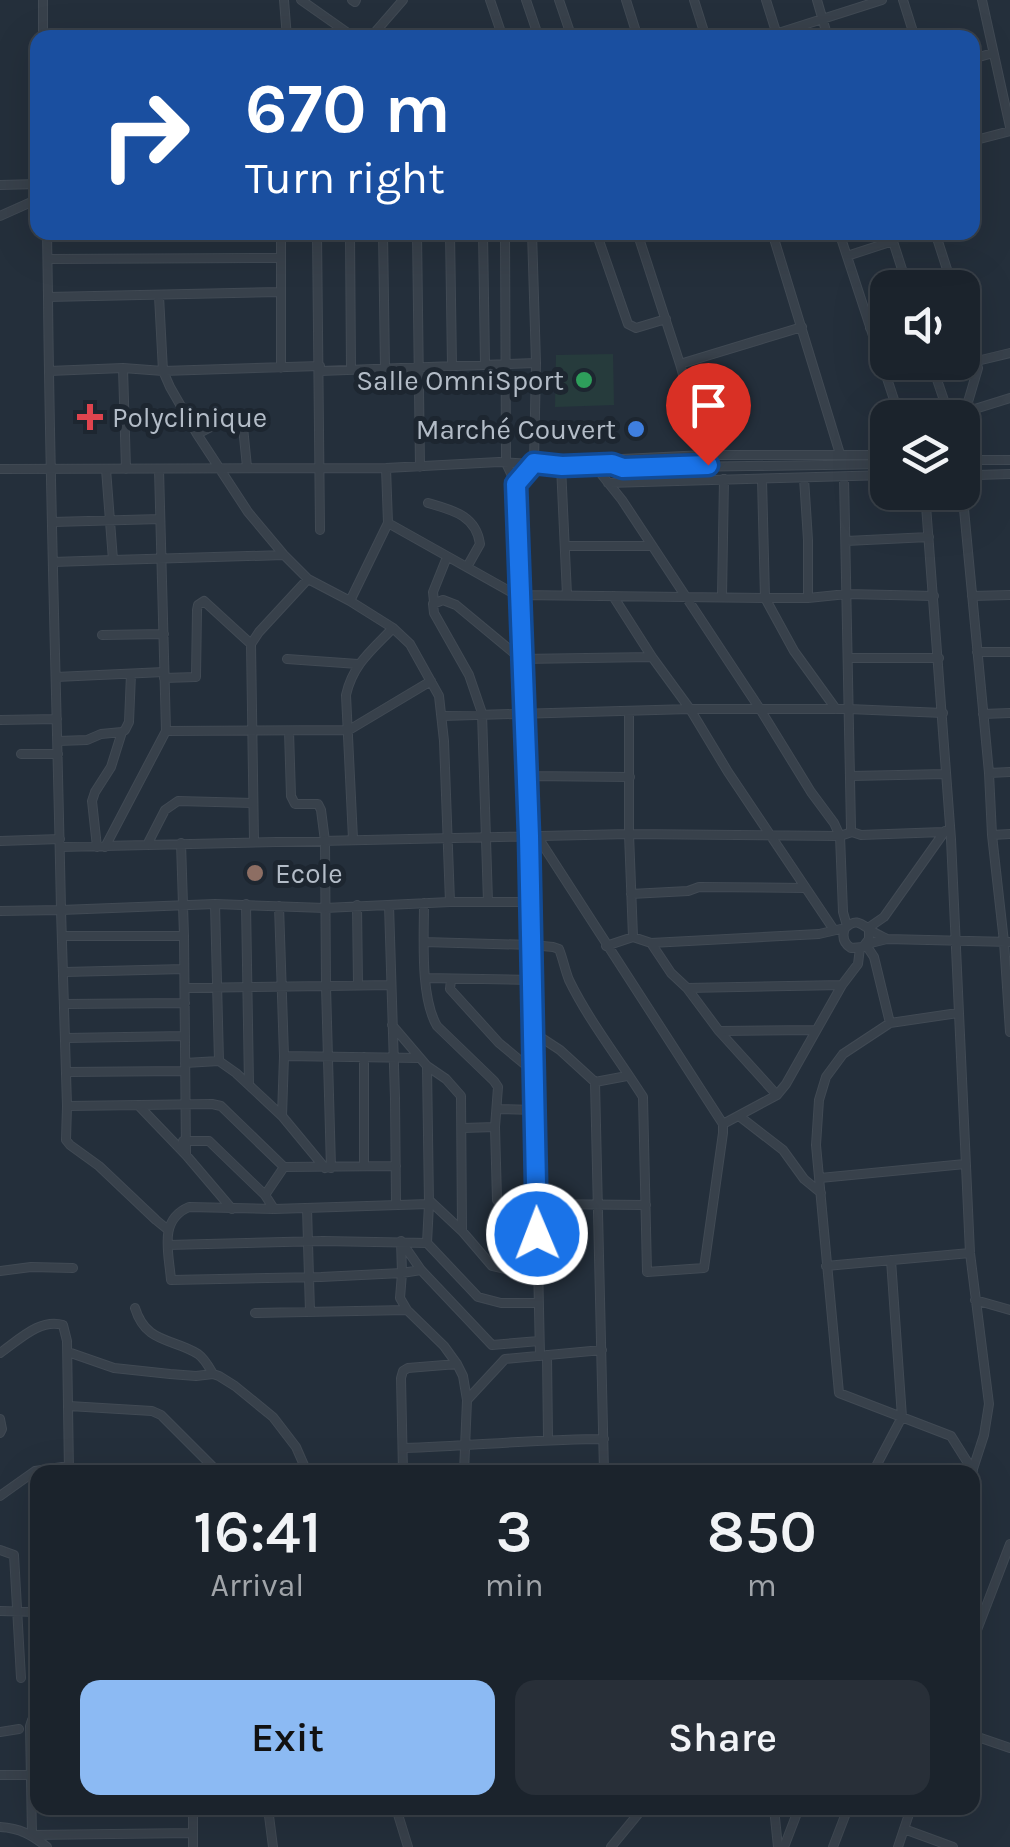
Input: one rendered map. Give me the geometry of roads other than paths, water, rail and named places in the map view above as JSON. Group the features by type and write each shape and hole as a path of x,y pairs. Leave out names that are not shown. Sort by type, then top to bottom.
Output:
{"street":[{"path":"43,0 43,30"},
{"path":"284,0 286,30"},
{"path":"301,0 344,30"},
{"path":"377,30 404,0"},
{"path":"490,0 500,30"},
{"path":"526,0 536,30"},
{"path":"559,0 569,30"},
{"path":"626,0 635,30"},
{"path":"694,0 703,30"},
{"path":"766,0 775,30"},
{"path":"816,0 826,30"},
{"path":"790,30 882,0"},
{"path":"904,0 913,30"},
{"path":"980,138 1010,128 982,0"},
{"path":"980,56 993,53"},
{"path":"0,185 30,184"},
{"path":"0,216 30,203"},
{"path":"48,240 66,1140 167,1229"},
{"path":"281,240 281,368"},
{"path":"317,240 320,530"},
{"path":"350,240 351,370"},
{"path":"383,240 385,368"},
{"path":"417,240 420,466"},
{"path":"450,240 452,366"},
{"path":"483,240 485,364"},
{"path":"505,240 506,463 516,484 521,658 533,836 537,1270 548,1439"},
{"path":"516,484 534,463 532,240"},
{"path":"599,240 628,324 636,328 666,320"},
{"path":"639,240 708,465"},
{"path":"775,240 840,454"},
{"path":"842,240 870,328"},
{"path":"847,256 885,240"},
{"path":"893,240 902,270"},
{"path":"938,240 947,270"},
{"path":"48,259 281,258"},
{"path":"48,297 282,292"},
{"path":"159,296 163,371 197,434 248,512 308,579 393,628 410,644 439,696 450,902"},
{"path":"680,364 802,327"},
{"path":"980,360 1010,353"},
{"path":"49,371 351,370 536,363"},
{"path":"123,368 126,469"},
{"path":"980,407 1010,398"},
{"path":"197,434 226,421 238,422 243,427 247,467"},
{"path":"612,464 622,459 705,455 870,463"},
{"path":"0,469 386,468 506,463 612,464 623,468 870,455"},
{"path":"980,460 1010,460"},
{"path":"593,465 652,546 834,823 840,836 845,942 851,948 887,939 1007,942"},
{"path":"562,466 567,595"},
{"path":"101,847 166,731 159,468"},
{"path":"350,601 388,523 386,468"},
{"path":"106,469 113,560"},
{"path":"980,475 1010,474"},
{"path":"608,483 870,476"},
{"path":"844,477 852,832"},
{"path":"804,478 808,598"},
{"path":"722,597 724,479"},
{"path":"762,479 765,598 794,651 836,709"},
{"path":"428,503 467,516 477,531 480,544 467,568"},
{"path":"926,510 943,713 970,1253 989,1404 975,1465"},
{"path":"964,510 992,834 1007,942 1010,1032"},
{"path":"53,522 160,518"},
{"path":"388,523 520,596 934,596"},
{"path":"846,541 929,538"},
{"path":"565,546 652,546"},
{"path":"53,562 284,555"},
{"path":"447,558 432,592 432,606 469,674 482,713 488,902"},
{"path":"254,841 251,644 308,579"},
{"path":"972,596 1010,595"},
{"path":"613,596 834,930"},
{"path":"434,602 442,600 456,606 521,658 652,656"},
{"path":"56,676 196,677 197,610 204,601 251,644"},
{"path":"353,839 346,695 358,664 393,628"},
{"path":"102,635 164,634"},
{"path":"977,652 1010,652"},
{"path":"848,658 939,658"},
{"path":"287,659 358,664"},
{"path":"101,847 92,801 129,722 131,674"},
{"path":"166,731 350,730 431,681"},
{"path":"442,716 690,709 943,713"},
{"path":"629,712 633,937"},
{"path":"983,714 1010,712"},
{"path":"0,720 56,719"},
{"path":"289,731 291,796 295,804 318,804 325,841 329,1166"},
{"path":"58,741 87,740 122,732"},
{"path":"21,754 58,754"},
{"path":"989,773 1010,772"},
{"path":"851,776 946,774"},
{"path":"527,776 630,777"},
{"path":"147,845 160,817 178,801 253,803"},
{"path":"0,841 101,847 486,836 840,836 852,832 861,835 946,830"},
{"path":"868,929 884,917 946,830"},
{"path":"992,834 1010,834"},
{"path":"424,942 559,949 570,981 642,1097 647,1272 704,1268 722,1124 533,836"},
{"path":"181,843 186,1154"},
{"path":"631,894 699,887 805,888"},
{"path":"0,911 216,904 325,908 531,902"},
{"path":"216,904 219,1060 282,1116 329,1166"},
{"path":"246,904 249,1085"},
{"path":"424,904 426,995 432,1017 498,1088 497,1200 517,1223 537,1234"},
{"path":"389,905 396,1204"},
{"path":"279,906 282,1116"},
{"path":"357,906 358,985"},
{"path":"606,946 633,937 651,943 820,934 858,922 887,939"},
{"path":"722,1124 777,1095 796,1070 842,985 858,964 870,934 868,929"},
{"path":"820,934 845,942"},
{"path":"63,936 184,936"},
{"path":"651,943 719,1031 777,1095"},
{"path":"864,946 874,957 890,1022"},
{"path":"65,972 184,969"},
{"path":"426,978 532,980"},
{"path":"451,980 450,990 460,1002 512,1056 534,1072"},
{"path":"184,988 391,984"},
{"path":"688,988 842,985"},
{"path":"65,1004 184,1003"},
{"path":"958,1013 890,1022 843,1054 826,1077 816,1123 816,1144 839,1393 951,1436 969,1465"},
{"path":"392,1025 419,1058 461,1096 462,1231"},
{"path":"719,1031 816,1030"},
{"path":"534,1033 560,1050 595,1082 604,1465"},
{"path":"66,1038 185,1036"},
{"path":"284,1056 419,1058"},
{"path":"364,1057 364,1166"},
{"path":"66,1072 185,1067 219,1060"},
{"path":"427,1066 427,1243"},
{"path":"595,1082 626,1076"},
{"path":"66,1106 212,1104 221,1106 284,1167 396,1166"},
{"path":"138,1106 186,1154 232,1209"},
{"path":"497,1109 535,1110"},
{"path":"739,1116 783,1150 804,1179 821,1193"},
{"path":"463,1128 496,1127"},
{"path":"173,1141 209,1141 265,1194 274,1209"},
{"path":"820,1178 965,1164"},
{"path":"265,1194 284,1167"},
{"path":"421,1270 171,1280 167,1229 183,1209 190,1207 274,1209 429,1202 462,1231 492,1266 537,1270"},
{"path":"536,1204 646,1205"},
{"path":"308,1208 310,1312"},
{"path":"400,1241 421,1270 505,1359"},
{"path":"400,1241 399,1293 407,1310 458,1364 463,1376 464,1465"},
{"path":"168,1246 427,1243 478,1297 501,1303 538,1303"},
{"path":"826,1266 970,1253"},
{"path":"877,1465 902,1417 892,1260"},
{"path":"0,1271 73,1268"},
{"path":"975,1300 1010,1310"},
{"path":"134,1308 146,1329 201,1356 213,1374 235,1386 273,1417 296,1447 304,1465"},
{"path":"255,1314 407,1310"},
{"path":"0,1353 38,1327 56,1322 63,1325 68,1352 69,1465"},
{"path":"492,1345 539,1341"},
{"path":"466,1400 505,1359 602,1350"},
{"path":"68,1352 114,1368 186,1376 213,1374"},
{"path":"404,1465 403,1371 458,1364"},
{"path":"68,1406 152,1411 161,1415 211,1465"},
{"path":"0,1419 0,1434"},
{"path":"404,1448 604,1439"},
{"path":"0,1496 30,1475"},
{"path":"980,1623 1010,1544"},
{"path":"0,1550 14,1554 20,1678"},
{"path":"996,1582 1010,1587"},
{"path":"0,1612 30,1612"},
{"path":"0,1732 19,1728"},
{"path":"980,1737 1010,1748"},
{"path":"0,1775 30,1775"},
{"path":"32,1835 33,1815"},
{"path":"193,1815 193,1847"},
{"path":"269,1815 273,1847"},
{"path":"398,1815 408,1847"},
{"path":"610,1847 637,1815"},
{"path":"775,1815 781,1847"},
{"path":"781,1847 796,1815"},
{"path":"833,1847 845,1815"},
{"path":"898,1847 909,1815"},
{"path":"0,1827 32,1835 47,1847"},
{"path":"904,1829 952,1847"},
{"path":"32,1835 193,1833"}],"place":[{"name":"Salle OmniSport","path":"584,380"},
{"name":"Polyclinique","path":"90,417"},
{"name":"Marché Couvert","path":"636,429"},
{"name":"Ecole","path":"255,873"}]}
